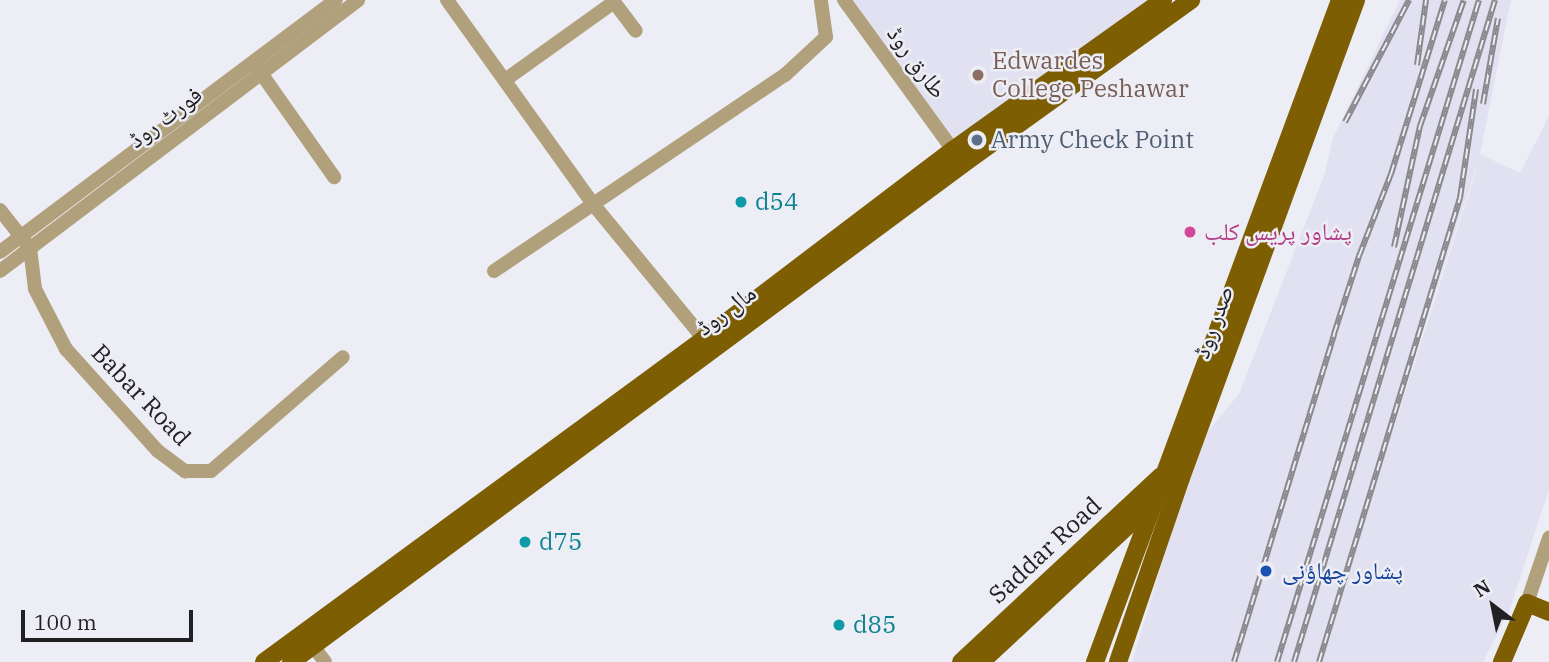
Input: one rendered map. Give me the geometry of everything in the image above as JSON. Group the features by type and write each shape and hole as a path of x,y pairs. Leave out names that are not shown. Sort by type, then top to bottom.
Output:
{"main road":[{"name":"مال روڈ","path":"264,662 308,640 502,498 1163,0"},
{"name":"مال روڈ","path":"502,498 704,340 958,157 1191,0"},
{"name":"صدر روڈ","path":"1095,662 1340,0"},
{"name":"صدر روڈ","path":"1118,662 1181,478 1356,0"},
{"name":"Saddar Road","path":"981,662 1163,474"},
{"name":"Saddar Road","path":"961,662 1181,478"},
{"path":"1502,662 1527,603 1549,612"},
{"name":"مال روڈ","path":"291,662 308,640"}],"street":[{"name":"فورٹ روڈ","path":"257,68 336,0"},
{"name":"فورٹ روڈ","path":"0,271 25,242 257,68 358,0"},
{"path":"447,0 593,204 704,340"},
{"path":"494,271 785,75 825,37 821,0"},
{"name":"طارق روڈ","path":"844,0 958,157"},
{"path":"505,80 614,2 636,31"},
{"path":"257,68 334,177"},
{"path":"0,210 25,242"},
{"name":"فورٹ روڈ","path":"0,252 25,242"},
{"name":"Babar Road","path":"25,242 35,289 66,349 158,452 185,471 211,471 343,357"},
{"path":"1527,603 1549,538"},
{"path":"308,640 325,662"}],"shaded area":[{"name":"Edwardes College Peshawar","path":"845,0 1163,0 953,150"},
{"path":"1400,0 1511,0 1480,154 1520,173 1549,116 1549,489 1510,609 1483,662 1132,662 1199,442 1239,394 1325,173 1333,138","holes":["1478,165 1377,480 1397,411"]}],"railway":[{"path":"1345,122 1409,0"},
{"path":"1417,65 1426,0"},
{"path":"1234,662 1334,334 1359,256 1391,174 1445,0"},
{"path":"1394,247 1420,126 1464,0"},
{"path":"1277,662 1479,0"},
{"path":"1294,662 1495,0"},
{"path":"1483,104 1498,18"},
{"path":"1319,662 1460,198 1476,89"}],"place":[{"name":"Edwardes College Peshawar","path":"978,75"},
{"name":"Army Check Point","path":"977,140"},
{"name":"d54","path":"741,202"},
{"name":"پشاور پریس کلب","path":"1190,232"},
{"name":"d75","path":"525,542"},
{"name":"پشاور چھاؤنی","path":"1266,571"},
{"name":"d85","path":"839,625"}]}
